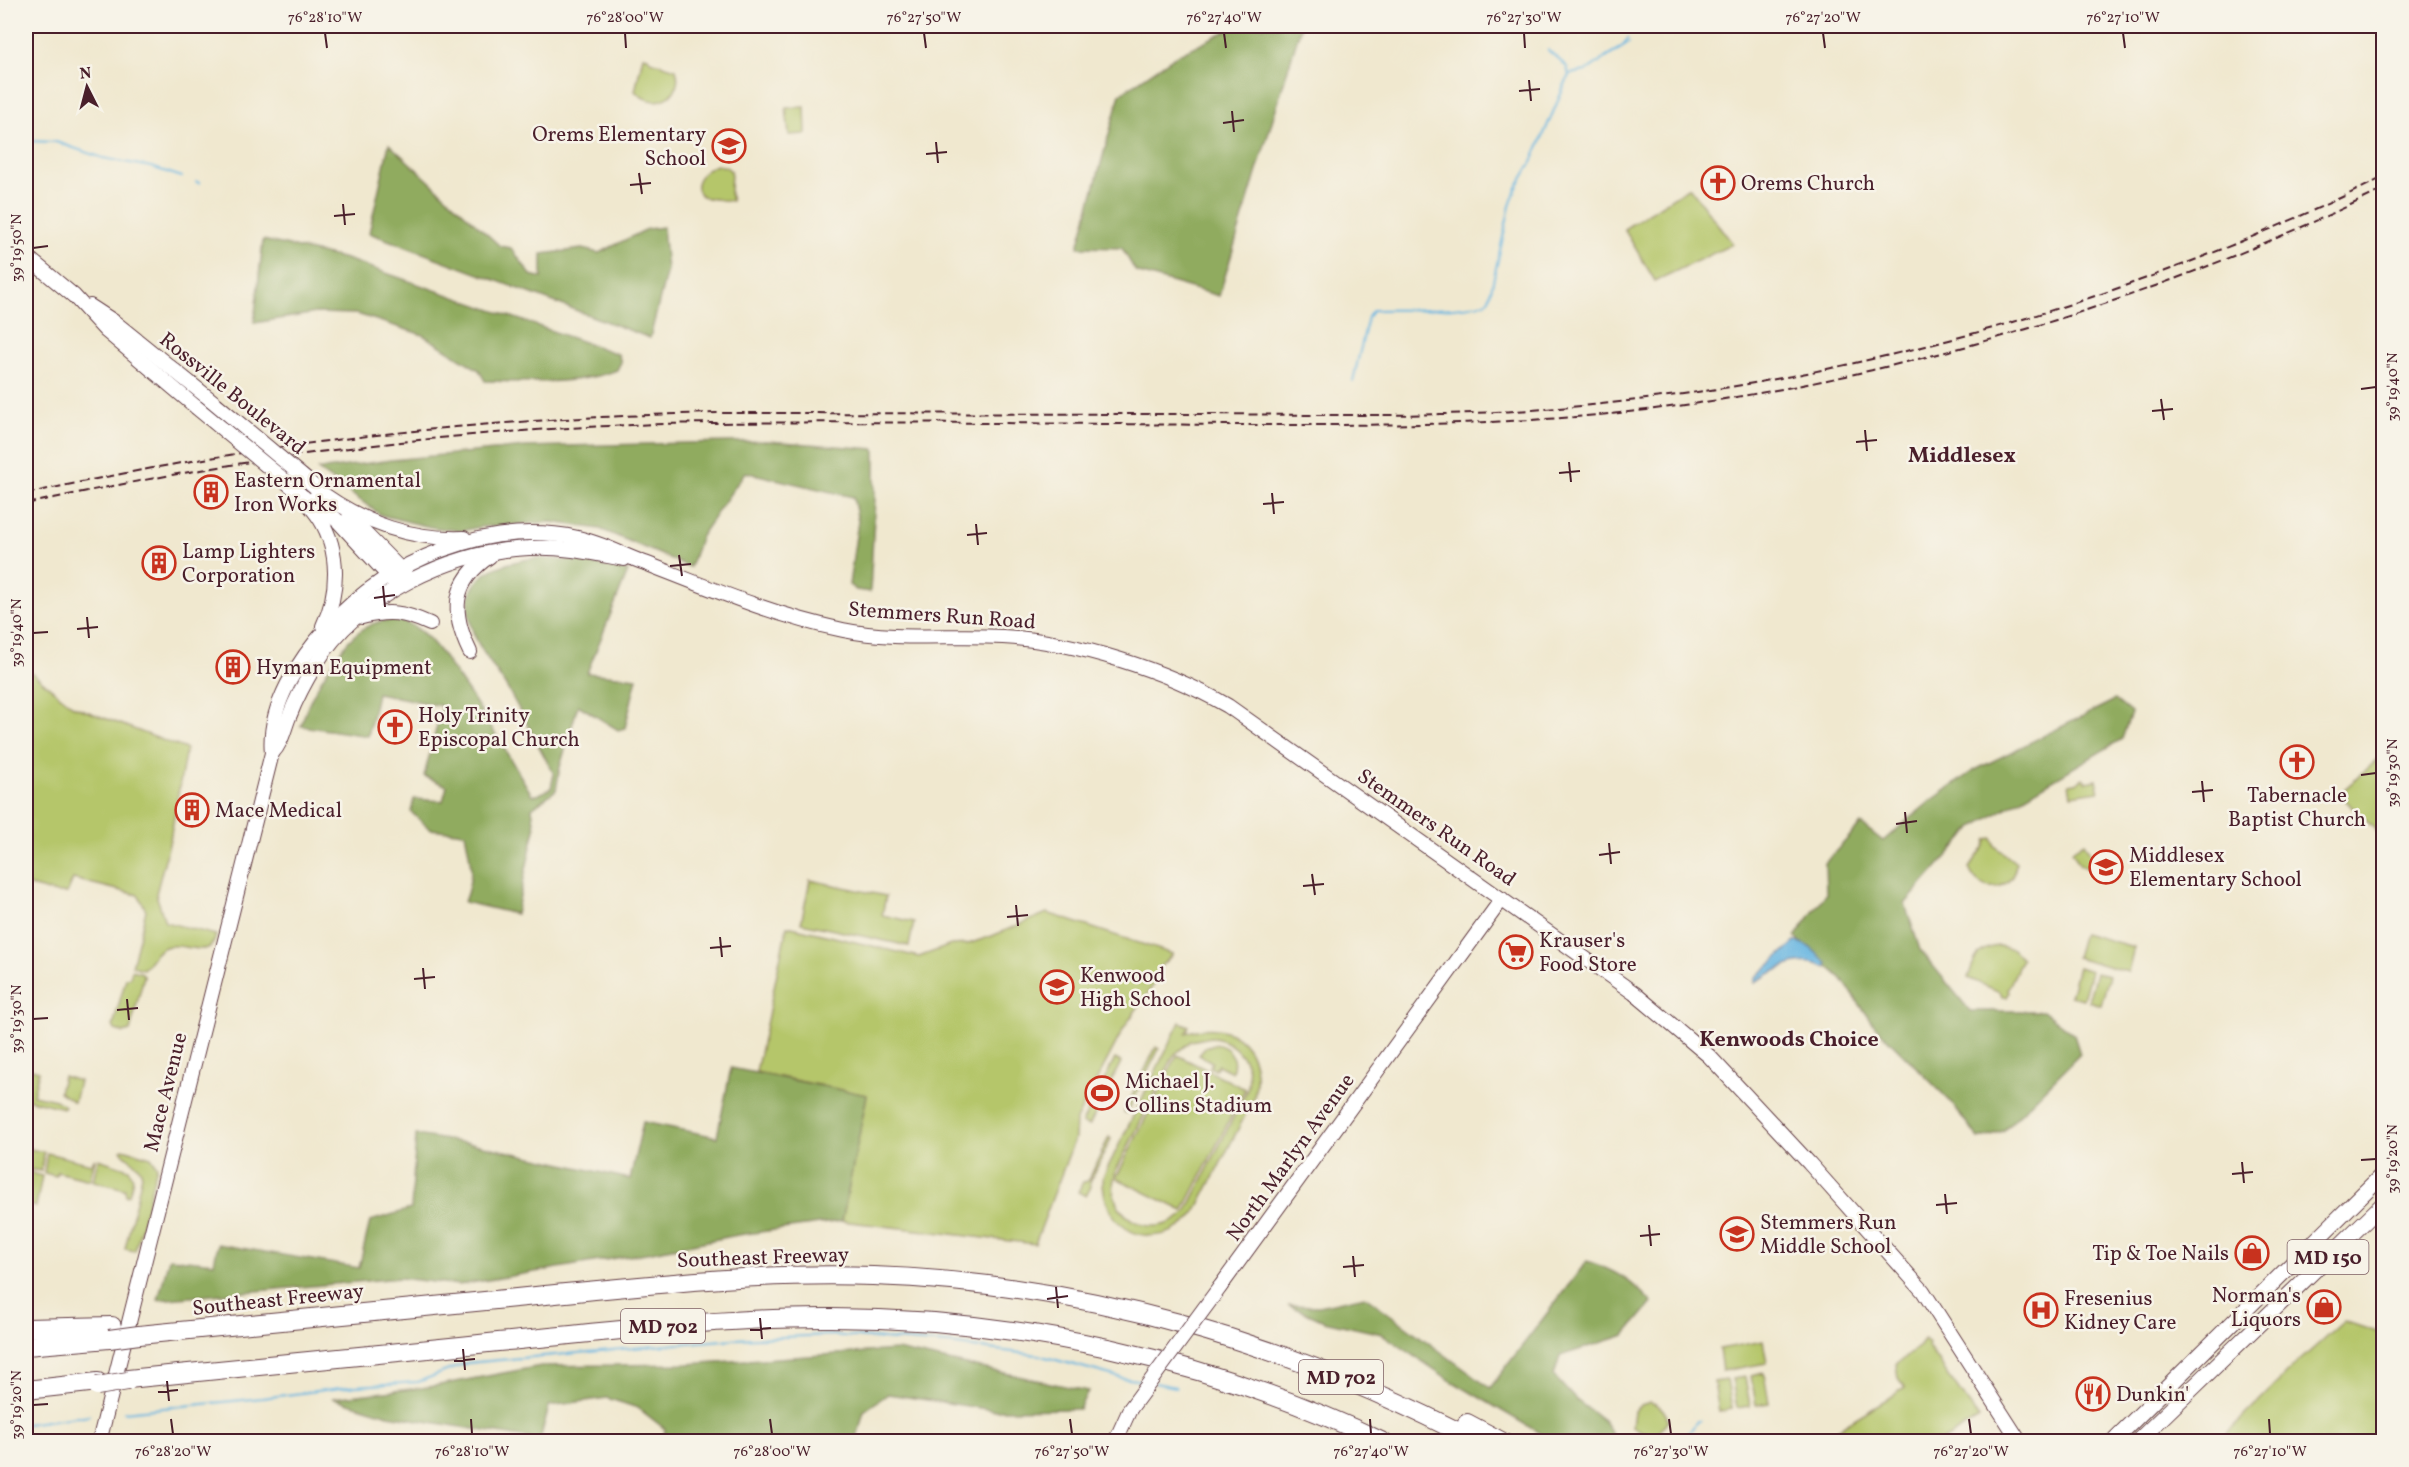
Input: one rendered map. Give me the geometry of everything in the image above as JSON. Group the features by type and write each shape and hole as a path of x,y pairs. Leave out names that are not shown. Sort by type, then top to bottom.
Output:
{"highway":[{"name":"Southeast Freeway","path":"111,1333 255,1324 710,1280 827,1276 921,1279 1024,1290 1124,1308 1198,1327 1246,1342 1347,1380 1404,1404 1478,1442"},
{"name":"MD 702","path":"26,1390 724,1321 825,1318 919,1322 1018,1332 1118,1350 1278,1398 1383,1442"},
{"path":"1198,1327 1350,1370 1444,1412 1503,1442"},
{"path":"26,1328 111,1333"},
{"path":"26,1346 111,1333"},
{"path":"1174,1365 1276,1402 1359,1442"},
{"path":"26,1397 98,1384"}],"main road":[{"name":"Rossville Boulevard","path":"26,256 74,297 106,331 298,491 312,499 400,578"},
{"name":"Rossville Boulevard","path":"74,297 113,321 319,490 366,532 400,578"},
{"path":"319,490 360,517 397,531 447,539 491,537"},
{"path":"298,491 322,524 335,565 333,601 316,641"},
{"name":"Stemmers Run Road","path":"400,578 450,547 491,537 524,533 576,537 606,545 641,562 764,608 845,631 910,637 1000,637 1046,642 1116,660 1170,678 1209,695 1228,706 1640,997 1709,1056 1809,1163 1923,1291 2020,1442"},
{"name":"Stemmers Run Road","path":"400,578 460,559 496,551 552,548 641,562"},
{"path":"470,652 460,631 457,618 459,592 463,582 476,565 496,551"},
{"name":"Mace Avenue","path":"272,753 278,747 293,708 316,663 355,619 400,578"},
{"name":"Mace Avenue","path":"99,1442 272,753 270,737 283,697 299,665 316,641 348,606 400,578"},
{"path":"355,619 390,612 412,616 430,624"},
{"name":"North Marlyn Avenue","path":"1115,1442 1130,1409 1502,899"},
{"name":"MD 150","path":"2112,1442 2384,1173"},
{"name":"MD 150","path":"2137,1442 2384,1203"}],"green space":[{"path":"1236,26 1301,26 1219,296 1136,272 1122,248 1078,247 1120,94 1177,55"},
{"path":"643,56 648,57 650,61 676,69 678,79 676,87 666,98 659,101 651,100 635,91"},
{"path":"805,107 806,134 789,135 786,108"},
{"path":"389,144 500,246 511,248 531,275 542,278 542,254 582,249 599,253 647,229 663,227 667,270 650,338 369,233"},
{"path":"717,165 731,171 732,201 704,197 697,189 702,174"},
{"path":"1689,187 1733,244 1655,281 1624,229"},
{"path":"263,240 346,259 618,354 621,362 617,370 586,378 552,382 485,381 479,370 423,335 357,314 316,313 254,323"},
{"path":"768,441 875,449 870,592 856,590 849,585 858,521 853,497 745,472 701,536 690,567 600,529 551,522 480,527 461,531 430,527 381,515 318,470 391,460 525,447"},
{"path":"536,558 578,561 628,571 587,673 637,678 625,728 618,730 578,705 560,767 556,790 532,808 535,829 516,914 464,902 471,875 465,833 430,829 411,812 414,799 443,801 447,786 424,776 442,706 377,693 368,736 301,726 318,686 335,658 349,641 364,628 373,624 393,620 403,622 419,630 440,652 484,715 532,795 538,795 551,788 554,774 510,693 478,643 468,608 470,595 484,575 495,568"},
{"path":"26,668 73,706 186,749 170,840 156,894 165,922 216,935 208,948 171,946 160,950 143,969 132,966 146,910 138,895 73,879 67,893 56,893 26,885"},
{"path":"2115,700 2131,713 2122,739 1972,828 1905,904 1920,950 1970,1011 2043,1011 2074,1035 2080,1054 2003,1131 1979,1139 1949,1100 1875,1026 1842,979 1795,937 1826,894 1825,863 1861,824 1883,841 1928,803 1973,771"},
{"path":"2383,755 2383,837 2339,794"},
{"path":"2083,778 2087,782 2096,780 2099,791 2071,795 2069,784 2076,783"},
{"path":"1992,838 1995,846 2016,863 2014,873 2003,885 1987,887 1974,877 1969,868 1985,846 1987,839"},
{"path":"2084,843 2097,865 2089,869 2080,865 2072,851"},
{"path":"810,880 886,896 882,915 914,922 909,946 801,923"},
{"path":"1047,913 1173,954 1158,969 1161,974 1125,1026 1076,1120 1075,1138 1035,1244 842,1221 867,1095 756,1072 787,926 919,957 951,945 968,944 992,936"},
{"path":"2083,933 2134,947 2128,972 2076,957"},
{"path":"1999,946 2013,949 2022,959 2008,989 2007,997 2002,997 2000,992 1968,978 1978,955 1985,949"},
{"path":"2078,967 2091,971 2083,999 2070,996"},
{"path":"132,970 144,976 130,1031 124,1033 115,1030 113,1026 126,978 130,977"},
{"path":"2096,973 2109,976 2101,1005 2088,1001"},
{"path":"1180,1022 1189,1026 1186,1033 1204,1029 1219,1029 1243,1042 1251,1053 1255,1067 1256,1083 1253,1100 1195,1213 1185,1224 1159,1235 1133,1232 1113,1215 1104,1194 1103,1177","holes":["1211,1037 1236,1049 1246,1063 1249,1080 1247,1090 1186,1212 1173,1222 1159,1226 1145,1225 1133,1220 1123,1212 1116,1201 1113,1187 1116,1171 1174,1055 1191,1041"]},
{"path":"1214,1044 1224,1047 1231,1053 1234,1062 1232,1072 1218,1065 1215,1070 1210,1067 1212,1062 1199,1055 1206,1047"},
{"path":"1156,1047 1159,1049 1127,1113 1124,1112"},
{"path":"1177,1055 1245,1089 1183,1211 1116,1178"},
{"name":"Michael J. Collins Stadium","path":"1115,1059 1121,1062 1089,1126 1082,1123"},
{"path":"28,1068 39,1071 33,1095 56,1100 65,1106 63,1108 26,1099"},
{"path":"731,1068 867,1095 842,1221 738,1235 459,1285 400,1278 158,1300 169,1258 214,1263 218,1244 359,1268 370,1221 411,1209 416,1135 479,1145 630,1179 643,1122 717,1137"},
{"path":"63,1076 79,1081 74,1102 59,1092"},
{"path":"1109,1137 1111,1139 1090,1182 1091,1187 1086,1196 1078,1192 1083,1182 1088,1181"},
{"path":"26,1148 44,1152 41,1171 26,1169"},
{"path":"121,1150 151,1157 157,1166 135,1251 125,1249 142,1175 138,1167 123,1153"},
{"path":"47,1153 91,1164 95,1158 90,1180 57,1172 56,1176 44,1173"},
{"path":"98,1159 129,1169 133,1179 129,1195 126,1196 125,1189 93,1181"},
{"path":"26,1171 42,1176 36,1207 26,1204"},
{"path":"1587,1261 1622,1277 1652,1303 1625,1335 1560,1356 1554,1376 1575,1399 1604,1421 1617,1441 1553,1441 1450,1380 1382,1334 1324,1321 1288,1305 1319,1306 1365,1296 1490,1388"},
{"path":"2344,1321 2383,1334 2383,1441 2219,1441 2297,1363"},
{"path":"1924,1340 1929,1343 1928,1347 1979,1418 1942,1441 1832,1441 1828,1435 1905,1388 1898,1378 1896,1364 1920,1346"},
{"path":"1763,1341 1767,1363 1722,1371 1719,1349"},
{"path":"897,1350 1088,1391 1079,1409 993,1410 888,1394 864,1411 856,1442 663,1441 665,1429 638,1408 607,1398 549,1406 540,1440 388,1415 332,1398 429,1387 541,1366 687,1364"},
{"path":"1764,1373 1769,1403 1756,1405 1751,1376"},
{"path":"1745,1377 1750,1406 1737,1408 1732,1379"},
{"path":"1727,1380 1732,1409 1719,1412 1714,1382"},
{"path":"1650,1402 1662,1408 1668,1420 1657,1434 1656,1441 1652,1440 1650,1434 1632,1427 1634,1411"}],"water":[{"path":"1795,942 1804,944 1813,950 1828,964 1827,966 1806,962 1797,963 1780,968 1755,982 1755,978"}],"waterway":[{"path":"1570,74 1586,71 1624,45 1628,39"},
{"path":"1606,58 1629,43"},
{"path":"1353,381 1368,317 1373,310 1453,308 1482,303 1489,299 1516,189 1531,164 1569,75 1567,67 1548,50"},
{"path":"26,141 56,142 103,158 151,167 182,177"},
{"path":"196,182 200,183"},
{"path":"124,1412 356,1386 418,1382 467,1363 734,1339 830,1335 948,1344 1038,1355 1122,1378 1144,1381"},
{"path":"1155,1383 1176,1387"},
{"path":"26,1424 90,1415"},
{"path":"1683,1442 1697,1421 1700,1421"}],"railway":[{"path":"26,494 198,460 283,447 455,427 542,420 717,413 1440,414 1534,410 1685,394 1789,377 1892,355 1993,328 2093,297 2192,261 2289,221 2384,177"},
{"path":"26,504 112,486 284,457 457,436 544,429 784,422 1392,424 1494,422 1647,410 1743,396 1838,378 1932,356 2025,330 2117,300 2207,266 2297,229 2384,189"}],"place":[{"name":"Orems Elementary School","path":"729,146"},
{"name":"Orems Church","path":"1718,183"},
{"name":"Eastern Ornamental Iron Works","path":"211,492"},
{"name":"Lamp Lighters Corporation","path":"159,563"},
{"name":"Hyman Equipment","path":"233,667"},
{"name":"Holy Trinity Episcopal Church","path":"395,727"},
{"name":"Tabernacle Baptist Church","path":"2297,762"},
{"name":"Mace Medical","path":"192,810"},
{"name":"Middlesex Elementary School","path":"2106,867"},
{"name":"Krauser's Food Store","path":"1516,952"},
{"name":"Kenwood High School","path":"1057,987"},
{"name":"Michael J. Collins Stadium","path":"1102,1093"},
{"name":"Stemmers Run Middle School","path":"1737,1234"},
{"name":"Tip & Toe Nails","path":"2252,1253"},
{"name":"Norman's Liquors","path":"2324,1307"},
{"name":"Fresenius Kidney Care","path":"2041,1310"},
{"name":"Dunkin'","path":"2093,1394"}],"district":[{"name":"Middlesex","path":"1962,454"},
{"name":"Kenwoods Choice","path":"1789,1038"}]}
